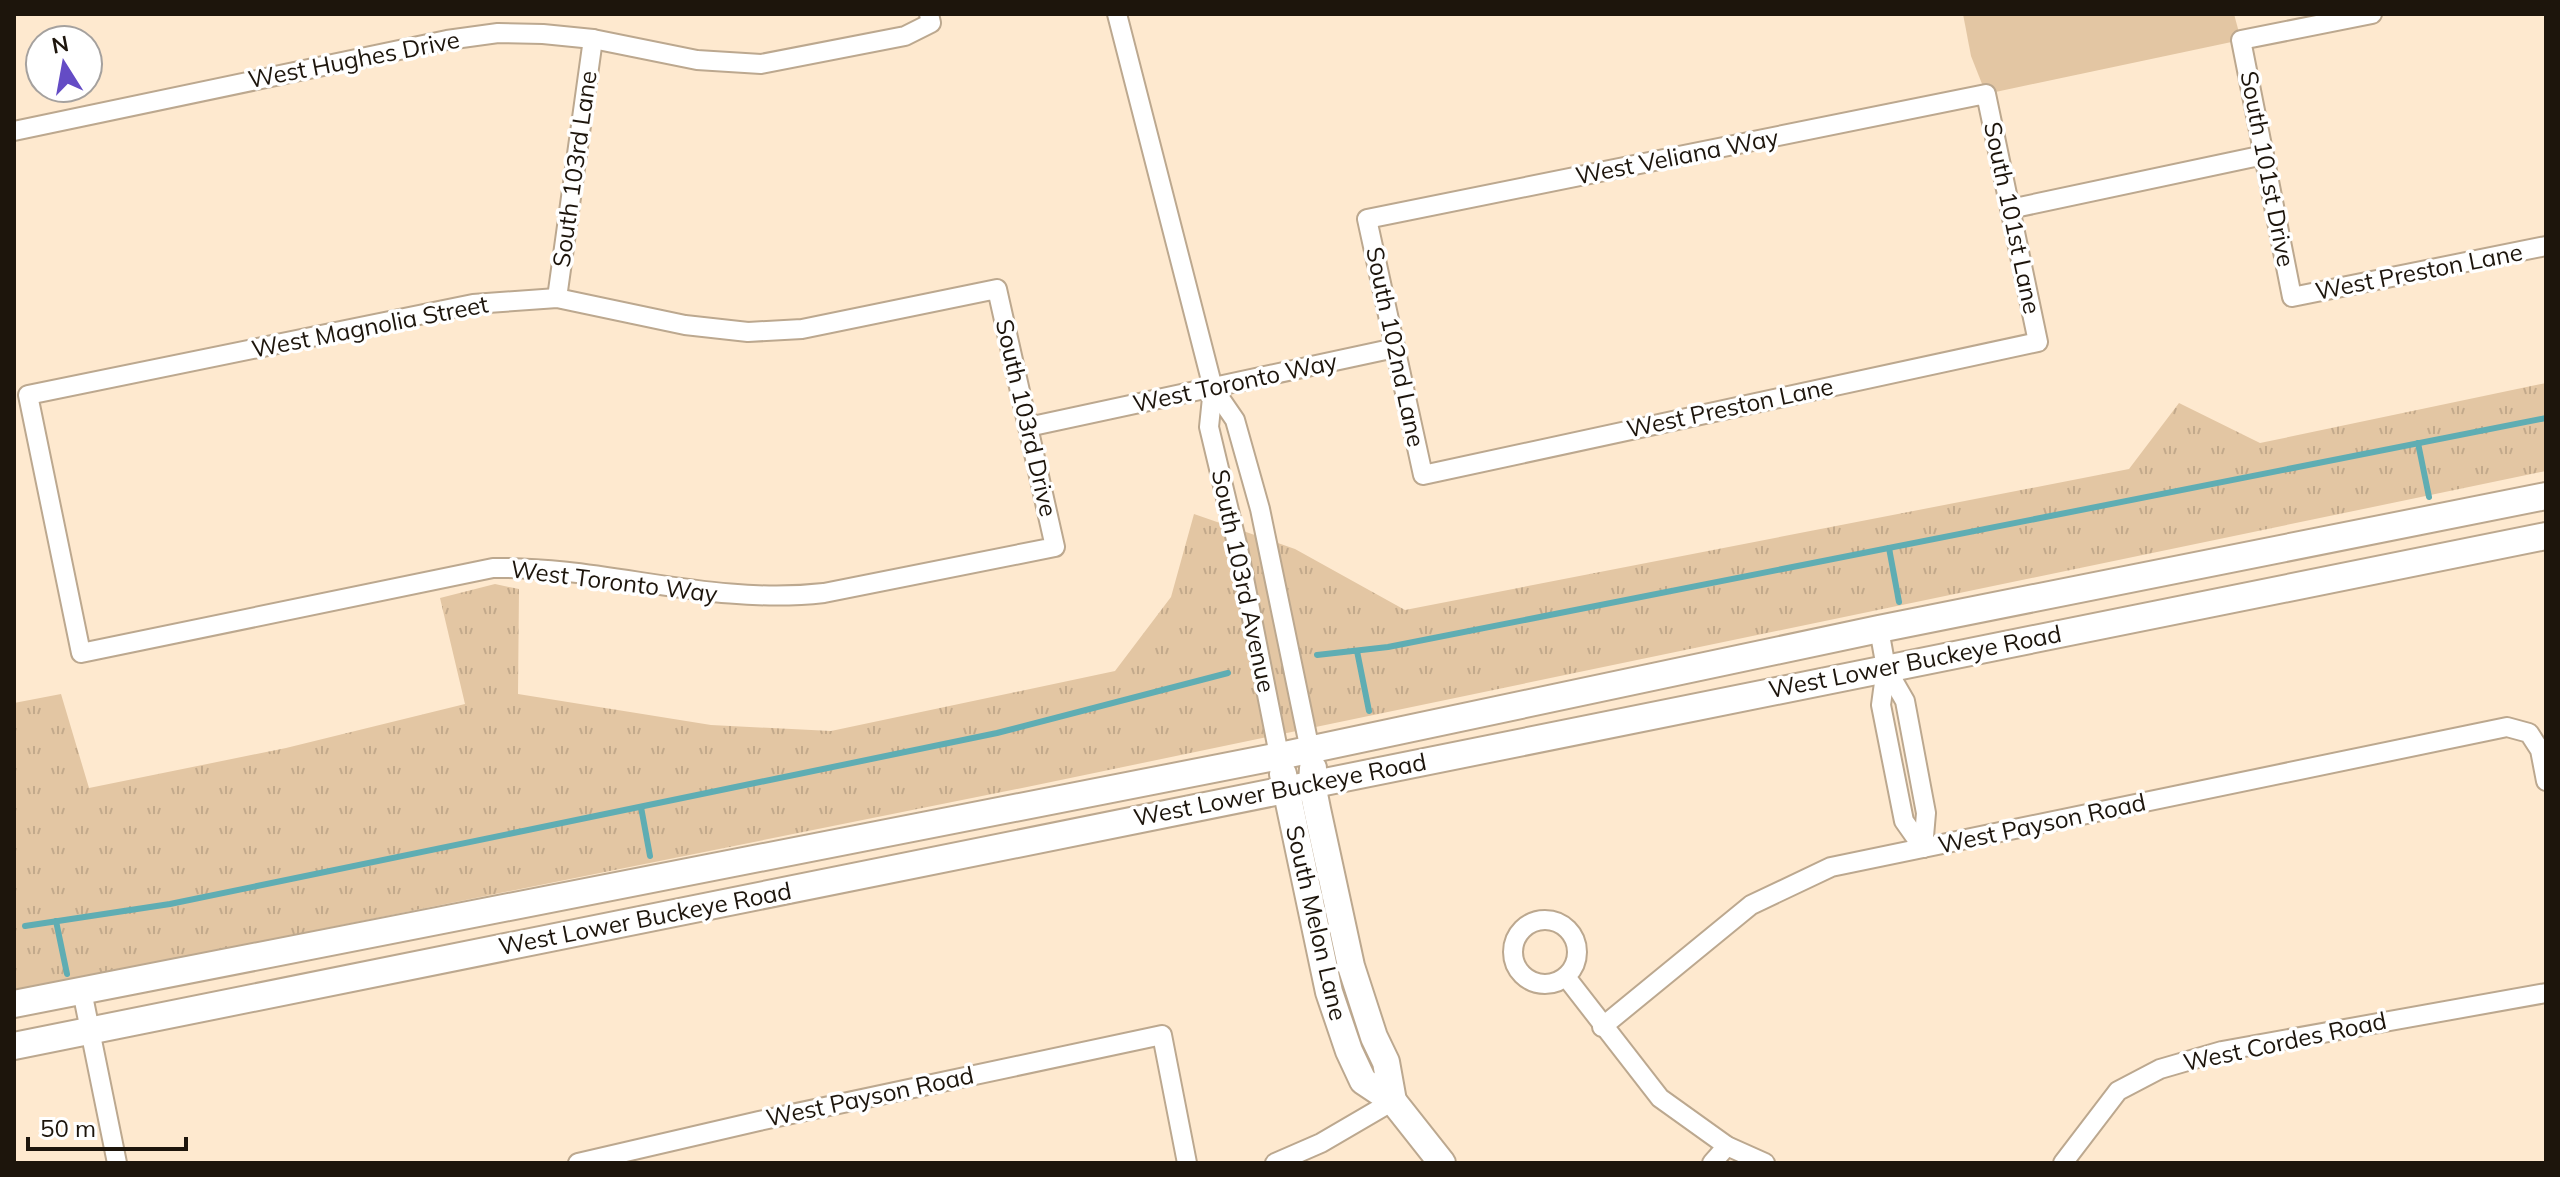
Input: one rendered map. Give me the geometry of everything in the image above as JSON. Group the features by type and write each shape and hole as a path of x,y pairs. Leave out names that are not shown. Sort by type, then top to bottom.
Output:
{"main road":[{"name":"West Lower Buckeye Road","path":"14,1046 1283,774 1879,629 2546,496"},
{"name":"West Lower Buckeye Road","path":"1312,767 1886,668 2546,536"},
{"name":"South Melon Lane","path":"1312,767 1351,966 1374,1037 1386,1062 1393,1101"},
{"name":"West Lower Buckeye Road","path":"14,1004 1283,774"},
{"name":"South Melon Lane","path":"1283,774 1320,954 1339,1024 1363,1081 1393,1101 1442,1163"}],"street":[{"name":"South 103rd Avenue","path":"1117,14 1213,388 1235,420 1260,509 1312,767"},
{"name":"South 101st Drive","path":"2292,297 2241,40 2372,14"},
{"name":"West Hughes Drive","path":"14,131 447,40 498,33 593,39 697,60 761,64 905,36 930,18"},
{"name":"South 103rd Lane","path":"557,298 593,39"},
{"name":"South 101st Lane","path":"1986,94 2038,342"},
{"name":"West Veliana Way","path":"1367,219 1986,94"},
{"path":"2010,209 2264,155"},
{"name":"South 102nd Lane","path":"1367,219 1423,475"},
{"name":"West Preston Lane","path":"2292,297 2546,246"},
{"name":"West Magnolia Street","path":"81,653 28,395 473,304 557,298 685,325 748,332 802,329 997,289"},
{"name":"South 103rd Drive","path":"997,289 1055,547"},
{"name":"West Preston Lane","path":"1423,475 2038,342"},
{"name":"West Toronto Way","path":"1028,427 1395,348"},
{"name":"South 103rd Avenue","path":"1213,388 1209,427 1238,548 1283,774"},
{"name":"West Toronto Way","path":"81,653 493,568 534,568 733,596 790,597 1055,547"},
{"path":"1879,629 1886,668 1905,701 1926,813 1923,848"},
{"name":"West Payson Road","path":"1602,1027 1751,905 1831,867 2507,727 2529,733 2540,750 2546,781"},
{"path":"1566,977 1660,1098 1727,1154 1765,1163"},
{"path":"82,991 117,1163"},
{"name":"West Cordes Road","path":"2063,1163 2118,1091 2160,1069 2222,1051 2546,993"},
{"name":"West Payson Road","path":"578,1163 1162,1035 1187,1163"},
{"path":"1275,1163 1321,1143 1393,1101"},
{"path":"1712,1163 1727,1154"}],"green space":[{"path":"1963,14 2234,14 2241,40 1986,94 1971,56"},
{"path":"2546,383 2546,471 1027,787 14,991 14,703 61,694 89,788 286,748 465,704 440,598 495,584 519,589 518,694 711,725 831,731 1115,671 1171,597 1194,514 1295,549 1405,610 2129,469 2179,403 2260,443"}],"waterway":[{"path":"1317,655 1388,647 2546,418"},
{"path":"2418,443 2429,497"},
{"path":"1889,548 1899,602"},
{"path":"1357,651 1369,711"},
{"path":"25,926 170,904 997,733 1228,673"},
{"path":"641,807 650,856"},
{"path":"56,921 67,974"}]}
